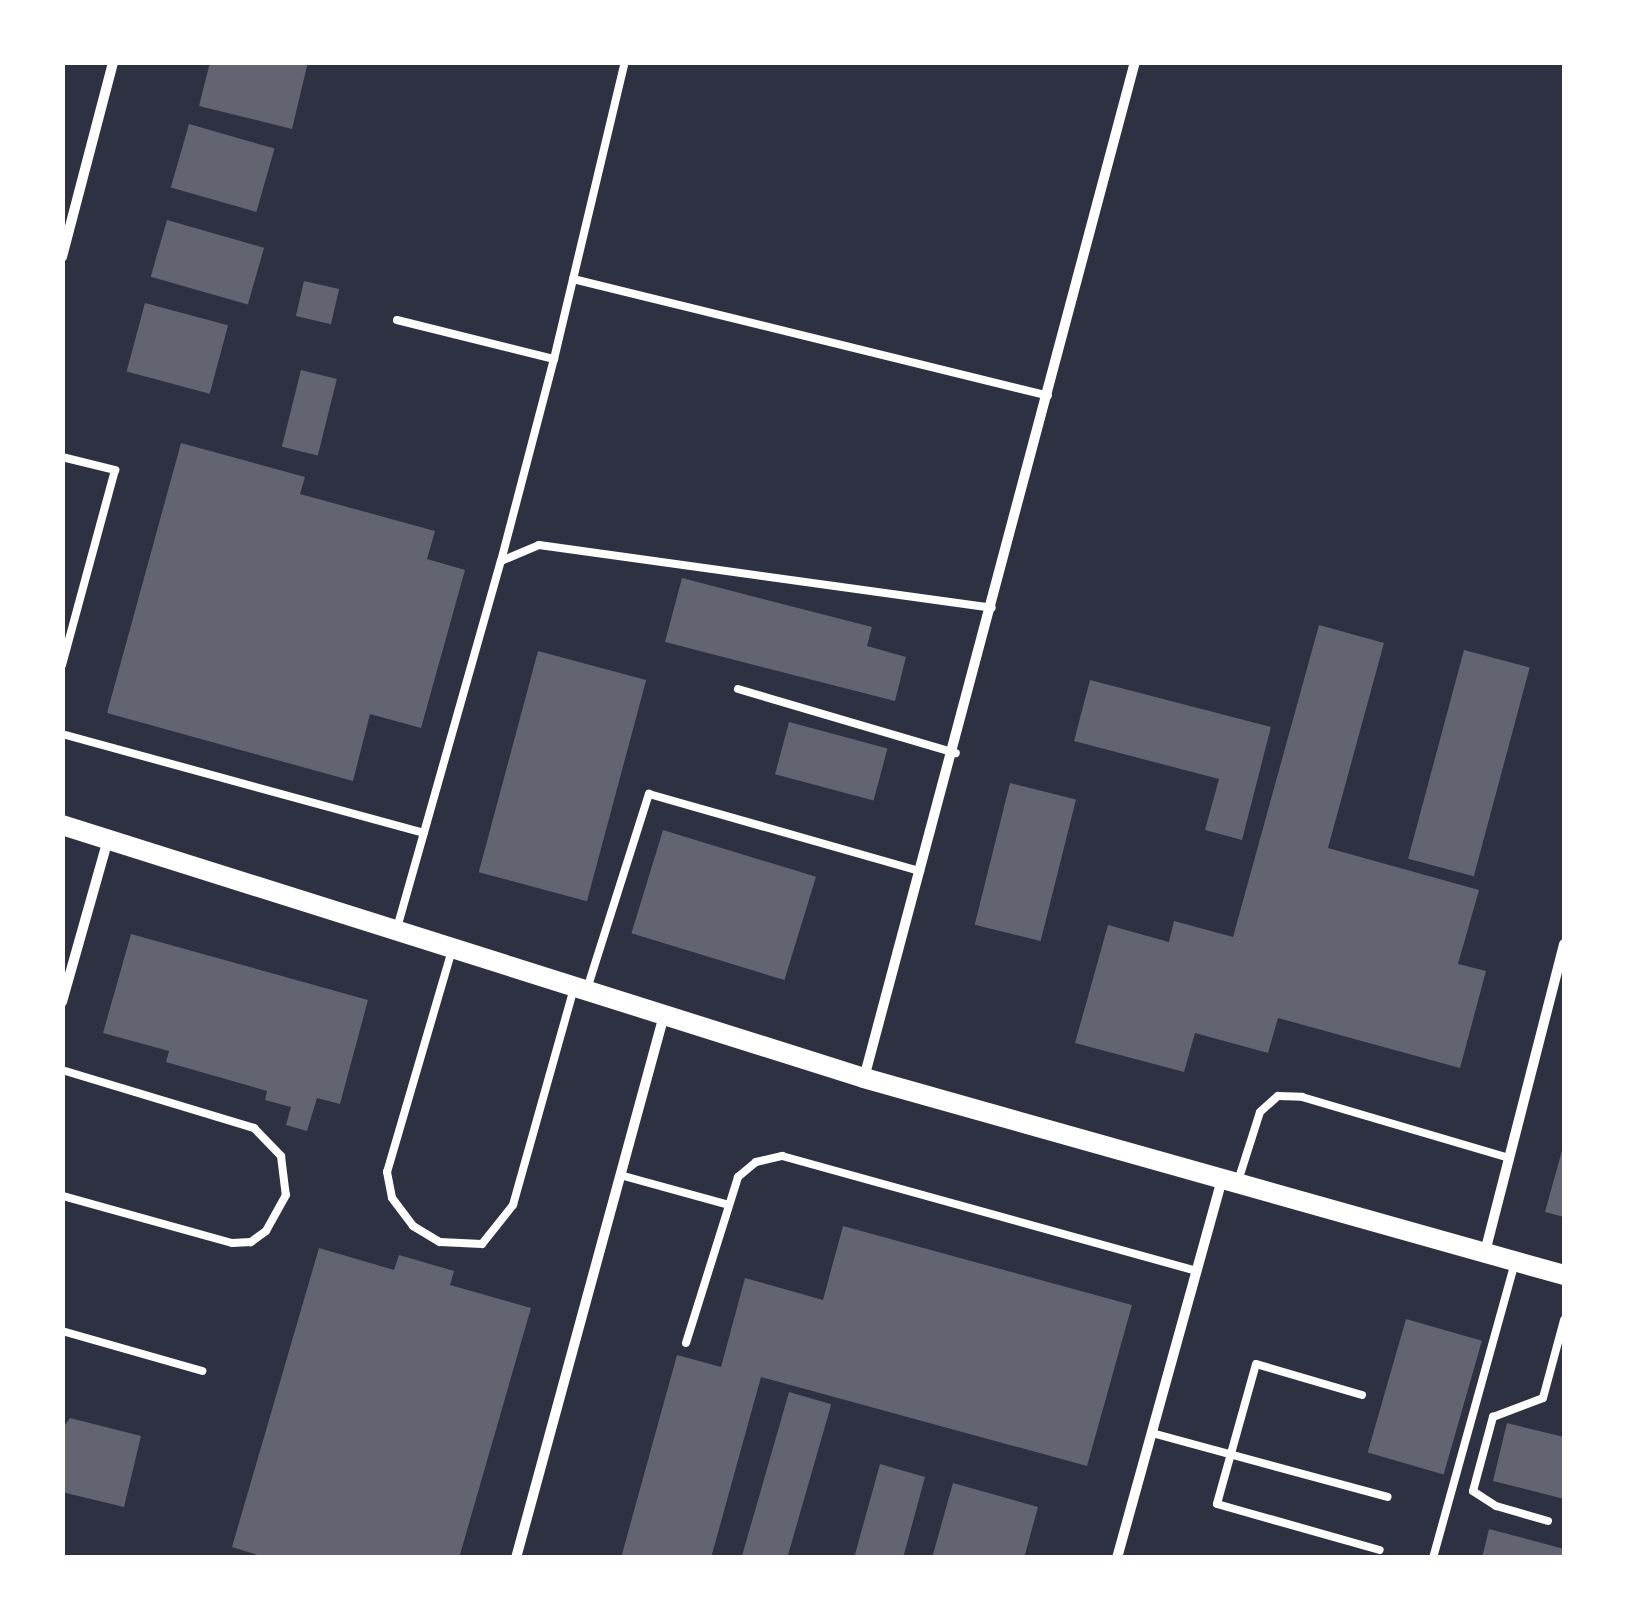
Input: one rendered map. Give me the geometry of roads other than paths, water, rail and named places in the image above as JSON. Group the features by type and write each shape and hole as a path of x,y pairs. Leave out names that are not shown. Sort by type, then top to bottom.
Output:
{"main road":[{"path":"62,825 864,1078 1229,1185 1564,1275"}],"street":[{"path":"62,257 114,62"},
{"path":"864,1078 956,754 1135,62"},
{"path":"62,1002 108,838"},
{"path":"1485,1252 1560,977 1564,944"},
{"path":"516,1558 664,1015"},
{"path":"1117,1558 1196,1272 1229,1185"}],"lane":[{"path":"397,928 501,561 625,62"},
{"path":"574,279 1048,396"},
{"path":"398,320 554,358"},
{"path":"62,457 114,470 62,665"},
{"path":"501,561 539,546 992,608"},
{"path":"738,689 956,754"},
{"path":"62,734 424,833"},
{"path":"454,946 386,1172 402,1212 440,1242 482,1244 514,1204 581,986 648,794 920,871"},
{"path":"62,1070 254,1128 271,1140 286,1175 277,1217 251,1242 216,1240 62,1196"},
{"path":"1229,1185 1260,1112 1278,1096 1302,1097 1508,1158"},
{"path":"686,1344 725,1204 738,1177 756,1162 782,1156 1196,1272"},
{"path":"620,1176 725,1204"},
{"path":"1434,1558 1515,1261"},
{"path":"1548,1520 1496,1506 1474,1491 1493,1417 1543,1398 1564,1320"},
{"path":"62,1330 202,1371"},
{"path":"1362,1395 1256,1364 1217,1504 1380,1550"},
{"path":"1152,1433 1387,1497"},
{"path":"1458,1474 1477,1478"}]}
